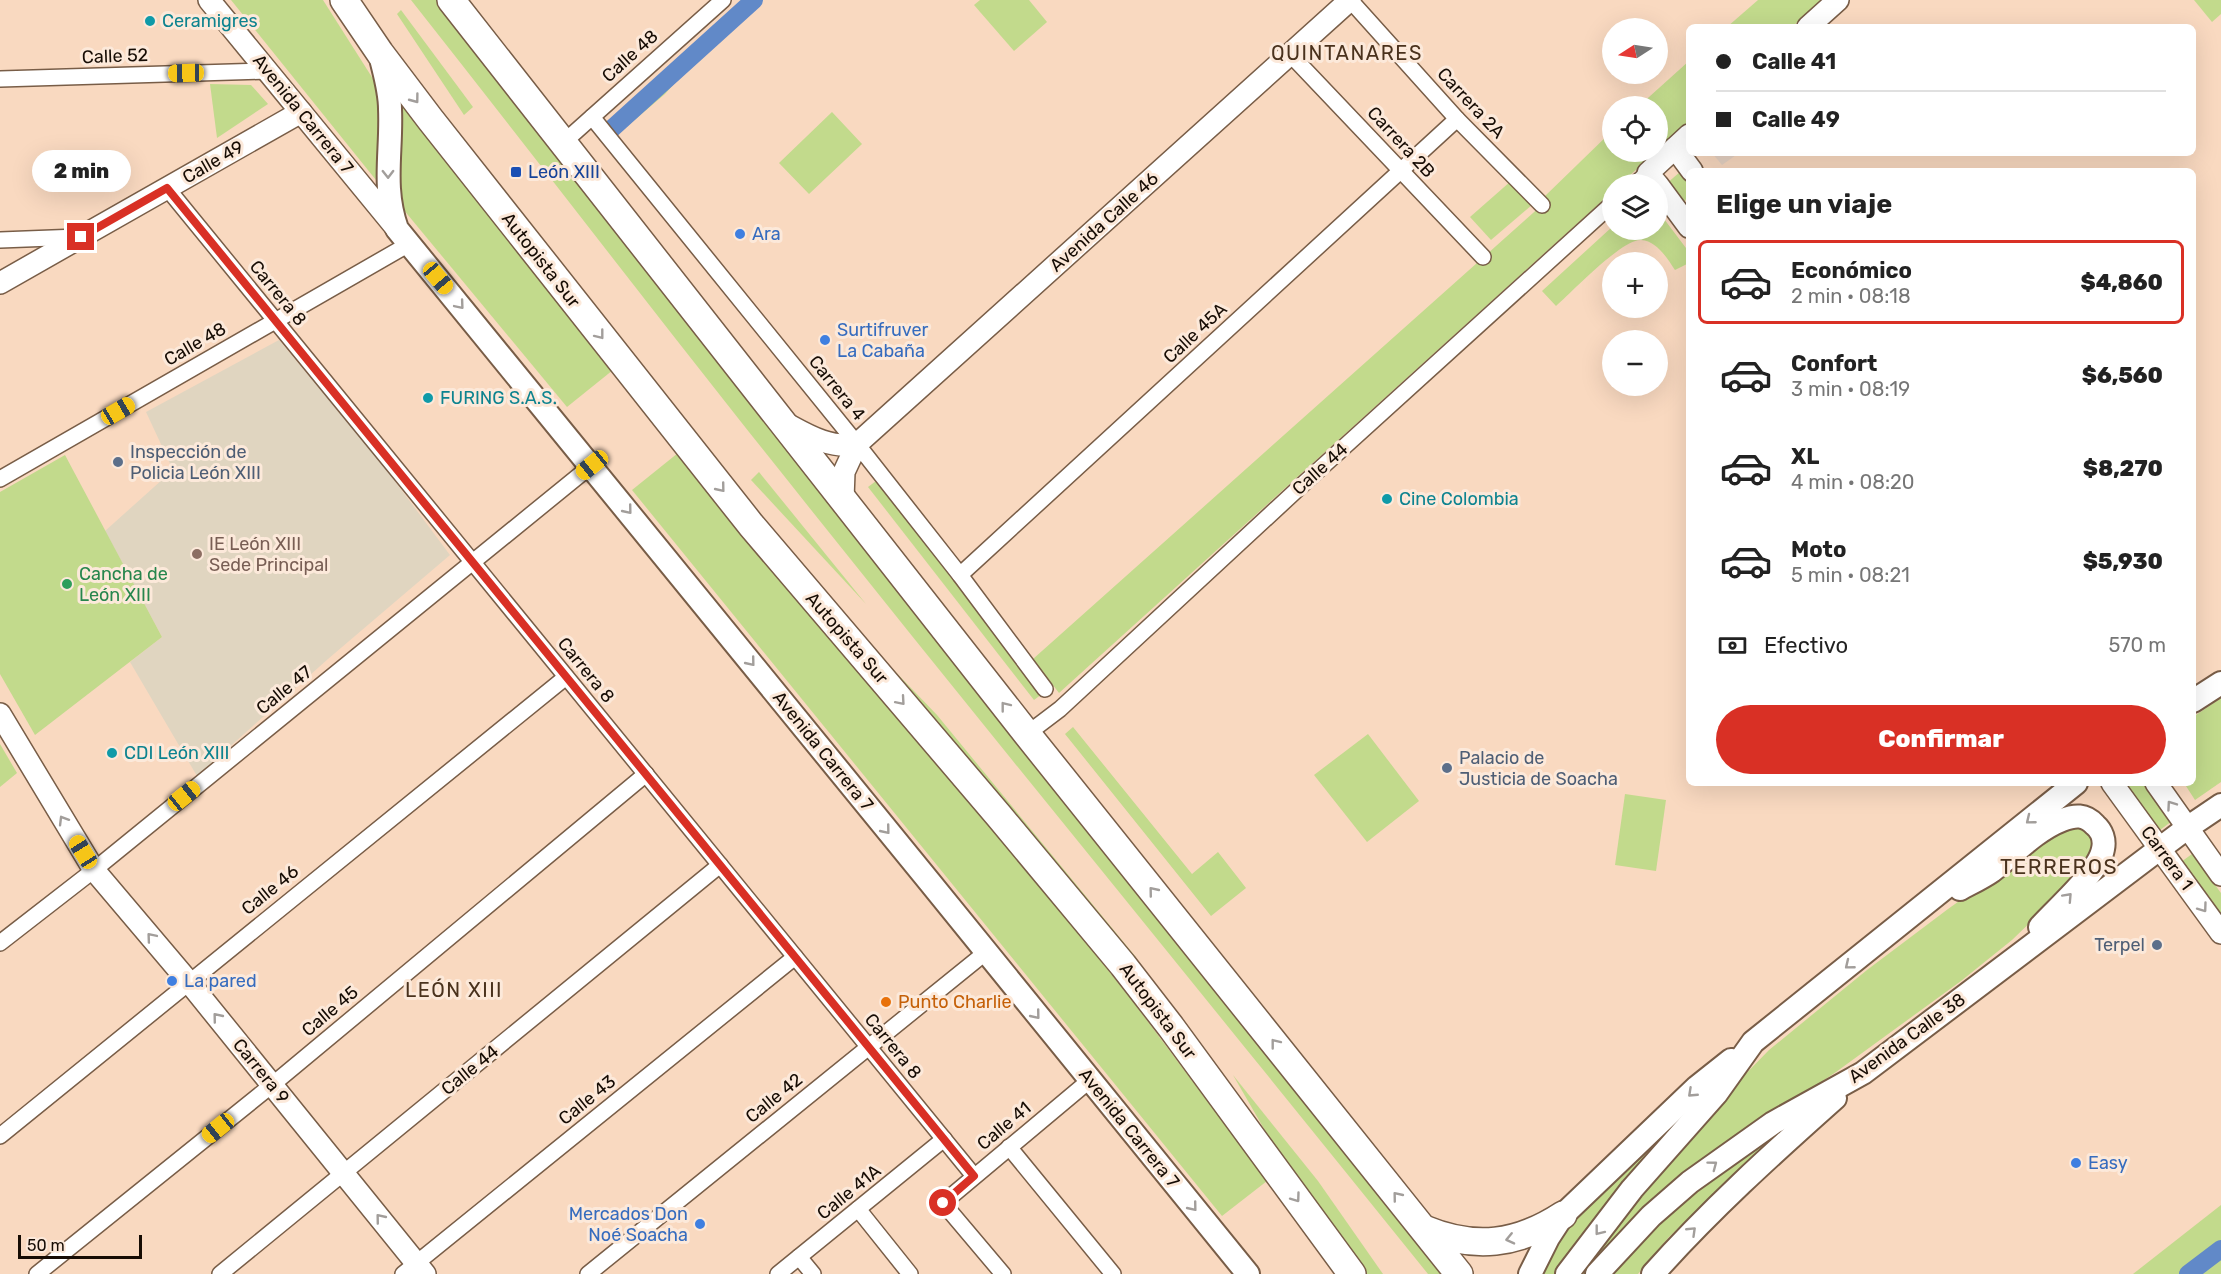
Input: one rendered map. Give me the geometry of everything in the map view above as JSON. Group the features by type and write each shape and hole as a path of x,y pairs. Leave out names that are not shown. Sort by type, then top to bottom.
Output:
{"highway":[{"name":"Autopista Sur","path":"344,0 380,53 430,119 750,525 1123,965 1352,1274"},
{"path":"451,0 1027,734 1459,1274"},
{"path":"1424,1230 1461,1241 1503,1241 1524,1236 1563,1215"}],"main road":[{"name":"Avenida Carrera 7","path":"380,53 390,107 388,190 403,236 592,465 985,953 1248,1274"},
{"path":"2196,699 2221,683"},
{"path":"1530,1274 1548,1238 1563,1215 1697,1087 2072,786"},
{"name":"Avenida Calle 38","path":"1597,1274 1651,1216 1690,1182 1739,1146 1817,1097 1863,1073 2187,828 2221,805"},
{"path":"1894,928 1990,872 2060,821 2074,816 2090,819 2100,830 2104,839 2100,858 2088,875 1999,970"},
{"path":"1567,1274 1632,1190 1716,1094 1754,1042"},
{"path":"1653,1274 1685,1237 1768,1158 1863,1073"}],"street":[{"name":"Avenida Carrera 7","path":"208,0 403,236"},
{"name":"Calle 48","path":"564,142 723,0"},
{"name":"Avenida Calle 46","path":"857,444 1350,0"},
{"name":"Carrera 2A","path":"1350,0 1457,119 1542,205"},
{"path":"1811,24 1838,0"},
{"name":"Carrera 2B","path":"1290,54 1483,257"},
{"name":"Calle 52","path":"0,79 267,71"},
{"name":"Calle 49","path":"0,283 301,112"},
{"name":"Carrera 4","path":"592,117 857,444 1045,689"},
{"name":"Calle 45A","path":"960,576 1457,119"},
{"path":"1656,174 1682,142"},
{"name":"Carrera 8","path":"167,188 974,1176"},
{"path":"1668,200 1686,217"},
{"name":"Calle 44","path":"1027,734 1060,709 1602,213"},
{"name":"Calle 48","path":"0,479 275,321 403,236"},
{"path":"0,240 81,237"},
{"path":"780,420 831,444 857,444 844,472 843,499"},
{"name":"Calle 47","path":"0,943 94,870 592,465"},
{"name":"Calle 46","path":"0,1136 188,981 566,677"},
{"name":"Carrera 9","path":"0,714 94,870 188,981 344,1173 415,1270"},
{"name":"Calle 45","path":"37,1274 272,1085 646,774"},
{"name":"Carrera 1","path":"2114,786 2221,933"},
{"name":"Carrera 1","path":"2158,786 2221,875"},
{"name":"Calle 44","path":"220,1274 720,866"},
{"name":"Calle 42","path":"588,1274 985,953"},
{"name":"Calle 43","path":"415,1270 795,957"},
{"name":"Calle 41","path":"1003,1274 943,1203 1090,1080"},
{"name":"Calle 41A","path":"778,1274 944,1139"},
{"path":"1010,1147 1113,1274"},
{"path":"858,1209 910,1274"},
{"path":"799,1257 813,1274"}],"shaded area":[{"path":"1714,156 1735,156 1722,165"},
{"name":"IE León XIII Sede Principal","path":"279,340 382,464 450,555 328,659 197,776 130,662 162,637 105,531 173,470 146,412"}],"green space":[{"path":"231,0 323,0 382,93 384,190"},
{"path":"411,0 437,0 1447,1274 1428,1274 820,521"},
{"path":"742,0 762,0 665,94 611,140 601,128"},
{"path":"980,0 1029,0 1047,22 1014,51 974,5"},
{"path":"1758,0 1822,0 1795,24 1730,24"},
{"path":"2194,0 2221,0 2221,14 2212,22"},
{"path":"401,10 473,107 464,115 397,14"},
{"path":"1686,64 1686,124 1668,141 1668,96 1650,96 1663,84 1668,84 1668,80"},
{"path":"210,84 251,85 268,104 217,138"},
{"path":"400,100 613,370 567,407 398,203"},
{"path":"832,112 862,144 809,194 779,163"},
{"path":"1602,141 1602,162 1645,162 1631,174 1602,174 1602,201 1059,693 1033,659 1542,205 1544,197"},
{"path":"1680,172 1686,180 1686,199 1683,205 1668,186 1668,182"},
{"path":"1511,181 1532,205 1491,240 1470,217"},
{"path":"1668,224 1686,248 1686,264 1675,270 1668,260 1668,252 1662,252 1647,241 1641,240 1668,240"},
{"path":"1602,236 1602,240 1641,240 1617,252 1602,252 1602,264 1556,306 1542,291"},
{"path":"678,453 1036,879 1131,999 1267,1181 1222,1216 632,490"},
{"name":"Cancha de León XIII","path":"65,455 162,637 35,735 0,674 0,492"},
{"path":"759,472 866,604 751,480"},
{"path":"876,481 1042,694 1034,700 868,487"},
{"path":"859,634 937,715 1135,956 1164,1003"},
{"path":"2221,698 2221,782 2195,800 2186,786 2196,786 2196,715"},
{"path":"1073,727 1192,874 1218,852 1246,888 1211,916 1065,734"},
{"path":"1368,734 1419,801 1367,842 1314,775"},
{"path":"0,744 17,773 0,787"},
{"path":"2128,786 2147,786 2172,821 2160,830"},
{"path":"1625,794 1666,800 1656,871 1615,865"},
{"path":"2076,826 2087,829 2095,843 2080,874 2012,940 1961,981 1836,1072 1713,1155 1658,1224 1735,1160 1783,1131 1669,1237 1638,1274 1542,1274 1559,1242 1585,1206 1697,1099 1730,1090 1769,1050 1867,970 2061,829"},
{"path":"2192,854 2221,893 2221,916 2181,862"},
{"path":"1233,1075 1318,1181 1383,1274 1365,1274 1294,1181"},
{"path":"2221,1205 2221,1274 2133,1274"}],"waterway":[{"path":"606,134 754,0"},
{"path":"2188,1274 2221,1249"}],"place":[{"name":"Ceramigres","path":"150,21"},
{"name":"León XIII","path":"516,172"},
{"name":"Ara","path":"740,234"},
{"name":"Surtifruver La Cabaña","path":"825,340"},
{"name":"FURING S.A.S.","path":"428,398"},
{"name":"Inspección de Policia León XIII","path":"118,462"},
{"name":"Cine Colombia","path":"1387,499"},
{"name":"IE León XIII Sede Principal","path":"197,554"},
{"name":"Cancha de León XIII","path":"67,584"},
{"name":"CDI León XIII","path":"112,753"},
{"name":"Palacio de Justicia de Soacha","path":"1447,768"},
{"name":"Terpel","path":"2157,945"},
{"name":"La pared","path":"172,981"},
{"name":"Punto Charlie","path":"886,1002"},
{"name":"Easy","path":"2076,1163"},
{"name":"Mercados Don Noé Soacha","path":"700,1224"}],"district":[{"name":"QUINTANARES","path":"1347,53"},
{"name":"TERREROS","path":"2059,867"},
{"name":"LEÓN XIII","path":"454,990"}],"route":[{"path":"81,237 167,188 974,1176 943,1203"}]}
